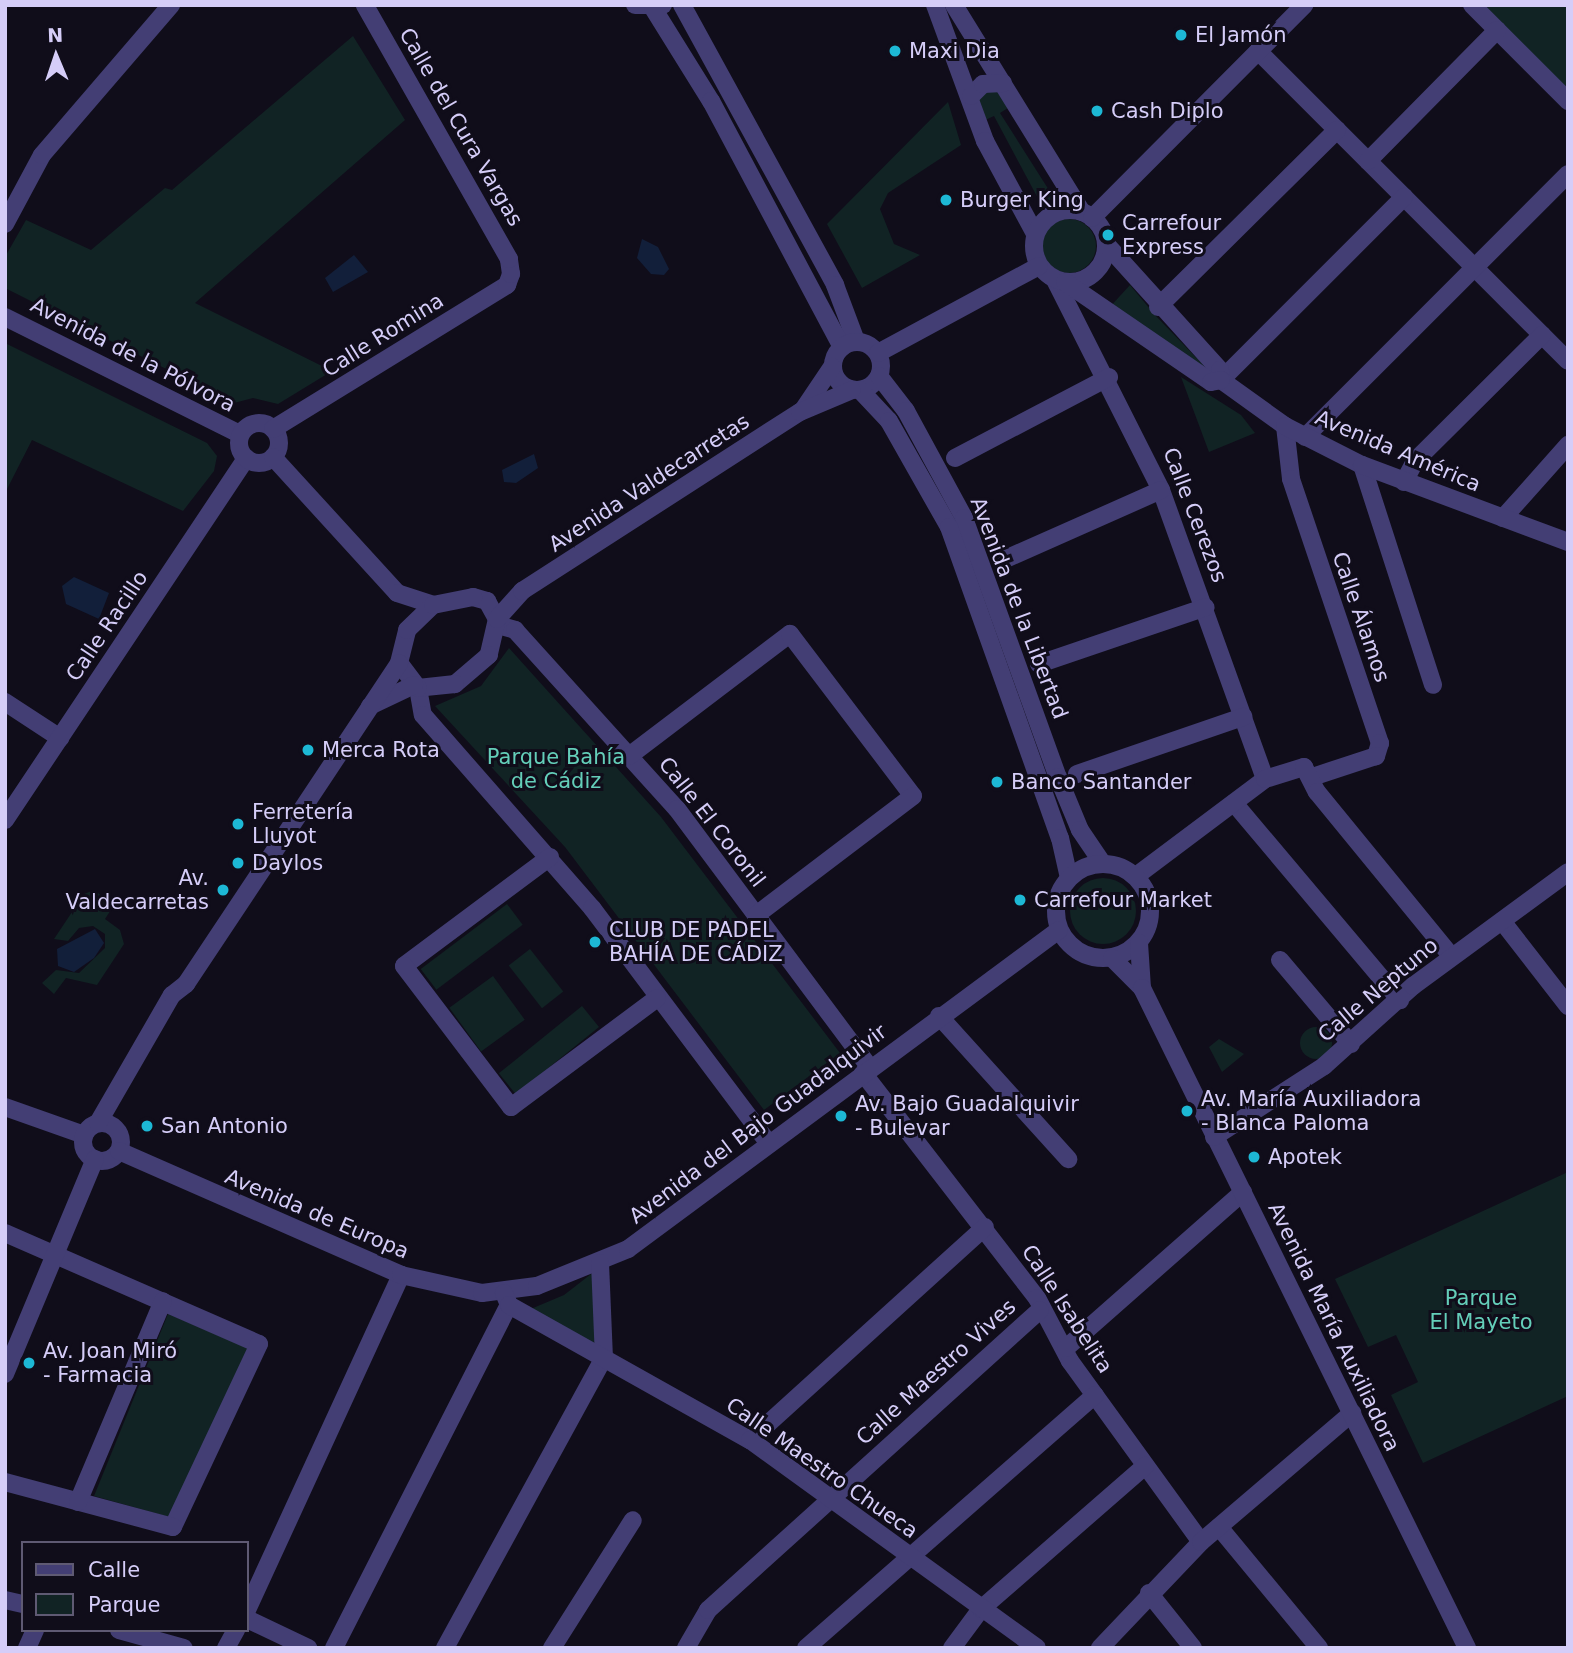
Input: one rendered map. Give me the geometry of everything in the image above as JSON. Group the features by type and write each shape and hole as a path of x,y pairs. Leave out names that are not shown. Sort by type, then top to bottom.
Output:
{"street":[{"path":"5,224 42,155 171,5"},
{"name":"Calle del Cura Vargas","path":"365,5 509,260 511,274"},
{"path":"682,5 835,285 849,344 832,367 838,381 856,390 879,376 878,353"},
{"path":"935,5 971,96 985,141 1035,234 1038,265 1060,281 1094,273 1106,244 954,5"},
{"path":"1035,234 1049,216 1087,215 1304,5"},
{"path":"1472,5 1568,101"},
{"path":"650,6 711,101 849,344 878,353 1038,265"},
{"path":"1368,161 1497,30"},
{"path":"1258,51 1568,361"},
{"path":"971,96 982,84 1003,83"},
{"path":"1158,307 1337,130"},
{"path":"1305,437 1472,265 1568,174"},
{"path":"1221,380 1404,197"},
{"name":"Avenida América","path":"1106,244 1158,307 1220,370 1221,380"},
{"name":"Calle Romina","path":"273,429 507,285 511,274"},
{"name":"Avenida América","path":"1060,281 1212,382 1221,380 1285,426 1305,437 1404,482 1568,542"},
{"name":"Calle Cerezos","path":"1060,281 1109,377 1161,490 1206,607 1265,779"},
{"name":"Avenida de la Pólvora","path":"5,317 240,434"},
{"path":"1404,482 1415,461 1542,335"},
{"name":"Avenida Valdecarretas","path":"800,412 832,367"},
{"name":"Avenida de la Libertad","path":"879,376 906,411 964,518 1058,777 1080,830 1103,864"},
{"path":"955,458 1109,377"},
{"name":"Avenida Valdecarretas","path":"498,622 522,592 800,412 856,390"},
{"name":"Avenida de la Libertad","path":"856,390 889,421 949,527 1060,838 1069,878"},
{"path":"257,423 273,429 279,440 273,457 262,462 246,458 240,434 257,423"},
{"name":"Calle Álamos","path":"1285,426 1290,479 1380,743 1376,756 1312,777"},
{"path":"1503,518 1568,445"},
{"path":"95,1160 86,1152 124,1069 186,984 399,663 407,631 397,593 273,457"},
{"name":"Calle Racillo","path":"5,820 246,458"},
{"path":"1362,465 1433,685"},
{"path":"1001,561 1161,490"},
{"name":"Avenida Valdecarretas","path":"486,601 522,592"},
{"path":"397,593 432,605"},
{"path":"367,708 416,687 455,684 474,672 489,655 498,622 486,601 458,597 432,605 407,631"},
{"path":"1039,664 1206,607"},
{"name":"Calle El Coronil","path":"498,622 515,630 629,756 756,915 866,1071"},
{"path":"629,756 790,634 913,796 756,915"},
{"path":"399,663 416,687 423,715 550,857 769,1144"},
{"path":"5,702 60,738"},
{"path":"1077,774 1243,717"},
{"path":"1136,877 1265,779 1293,766 1304,767 1312,777 1317,792 1452,957"},
{"path":"1234,803 1400,1000"},
{"path":"550,857 404,966 511,1107 657,998"},
{"path":"1103,864 1136,877 1150,909 1139,943 1112,958 1086,956 1059,930 1056,903 1069,878 1103,864"},
{"name":"Calle Neptuno","path":"1214,1137 1351,1044 1452,957 1568,872"},
{"path":"1502,921 1568,1006"},
{"name":"Avenida del Bajo Guadalquivir","path":"506,1299 600,1263 648,1236 939,1016 1059,930"},
{"name":"Avenida María Auxiliadora","path":"1139,943 1142,988"},
{"name":"Avenida María Auxiliadora","path":"1112,958 1142,988 1467,1648"},
{"path":"1280,960 1351,1044"},
{"path":"939,1016 1068,1159"},
{"name":"Calle Isabelita","path":"866,1071 985,1227 1095,1395 1201,1542"},
{"path":"5,1107 120,1133 119,1151 95,1160 5,1374"},
{"name":"Avenida de Europa","path":"119,1151 401,1275 506,1299"},
{"path":"1066,1348 1243,1192"},
{"path":"750,1440 985,1227"},
{"path":"5,1233 260,1344 173,1527 5,1482"},
{"path":"445,1648 604,1357 600,1263"},
{"path":"248,1608 401,1275"},
{"path":"334,1648 506,1299"},
{"name":"Calle Maestro Chueca","path":"506,1299 750,1440 1037,1648"},
{"path":"78,1502 163,1301"},
{"name":"Calle Maestro Vives","path":"686,1648 708,1610 1040,1310"},
{"path":"806,1648 1095,1395"},
{"path":"1100,1648 1149,1593 1201,1542 1352,1413"},
{"path":"952,1648 981,1609 1144,1466"},
{"path":"552,1648 633,1520"},
{"path":"1219,1527 1319,1648"},
{"path":"1149,1593 1193,1648"},
{"path":"248,1619 308,1648"},
{"path":"27,1648 34,1632"},
{"path":"126,1632 184,1648"},
{"path":"226,1648 235,1632"}],"green space":[{"path":"1481,5 1568,5 1568,92"},
{"path":"353,36 405,120 195,303 332,371 278,404 253,398 234,403 5,288 5,257 26,220 91,250 165,188 172,190"},
{"path":"985,90 1000,90 1011,106 1000,113 1054,198 1041,204 994,116 983,121 978,102"},
{"path":"948,102 961,145 888,193 880,209 894,244 920,255 862,288 827,224"},
{"path":"1069,219 1088,227 1096,246 1088,265 1069,273 1050,265 1042,246 1050,227"},
{"path":"1130,285 1155,315 1213,375 1108,309"},
{"path":"5,343 207,443 217,456 214,471 183,511 32,440 5,493"},
{"path":"1181,377 1241,415 1255,433 1209,452"},
{"name":"Parque Bahía de Cádiz","path":"509,648 661,817 840,1053 764,1110 565,847 435,706 481,686"},
{"path":"1109,878 1127,887 1134,898 1134,924 1127,935 1116,942 1097,944 1079,935 1072,924 1070,905 1079,887 1090,880"},
{"path":"94,890 114,905 105,919 120,930 124,944 97,985 66,978 54,994 42,983 56,970 79,973 105,948 105,934 93,926 79,928 68,941 54,939 84,894"},
{"path":"507,904 523,925 436,990 421,969"},
{"path":"530,949 563,992 542,1008 509,966"},
{"path":"493,976 525,1020 481,1051 449,1008"},
{"path":"582,1006 599,1027 516,1094 499,1073"},
{"path":"1316,1027 1328,1031 1332,1043 1328,1055 1316,1059 1304,1055 1300,1043 1304,1031"},
{"path":"1219,1039 1244,1054 1222,1072 1209,1047"},
{"name":"Parque El Mayeto","path":"1568,1172 1568,1396 1423,1463 1391,1395 1418,1382 1396,1335 1368,1347 1335,1279"},
{"path":"595,1271 595,1347 526,1311 564,1295"},
{"path":"168,1314 250,1349 169,1517 94,1496"}],"water":[{"path":"642,239 658,247 669,269 664,275 651,274 637,258"},
{"path":"354,255 368,272 333,292 325,278"},
{"path":"534,454 538,468 516,483 504,482 502,470"},
{"path":"74,577 109,593 99,619 66,604 62,586"},
{"path":"95,929 104,943 94,958 74,972 58,966 57,949"}],"place":[{"name":"El Jamón","path":"1181,35"},
{"name":"Maxi Dia","path":"895,51"},
{"name":"Cash Diplo","path":"1097,111"},
{"name":"Burger King","path":"946,200"},
{"name":"Carrefour Express","path":"1108,235"},
{"name":"Merca Rota","path":"308,750"},
{"name":"Banco Santander","path":"997,782"},
{"name":"Ferretería Lluyot","path":"238,824"},
{"name":"Daylos","path":"238,863"},
{"name":"Av. Valdecarretas","path":"223,890"},
{"name":"Carrefour Market","path":"1020,900"},
{"name":"CLUB DE PADEL BAHÍA DE CÁDIZ","path":"595,942"},
{"name":"Av. María Auxiliadora - Blanca Paloma","path":"1187,1111"},
{"name":"Av. Bajo Guadalquivir - Bulevar","path":"841,1116"},
{"name":"San Antonio","path":"147,1126"},
{"name":"Apotek","path":"1254,1157"},
{"name":"Av. Joan Miró - Farmacia","path":"29,1363"}]}
